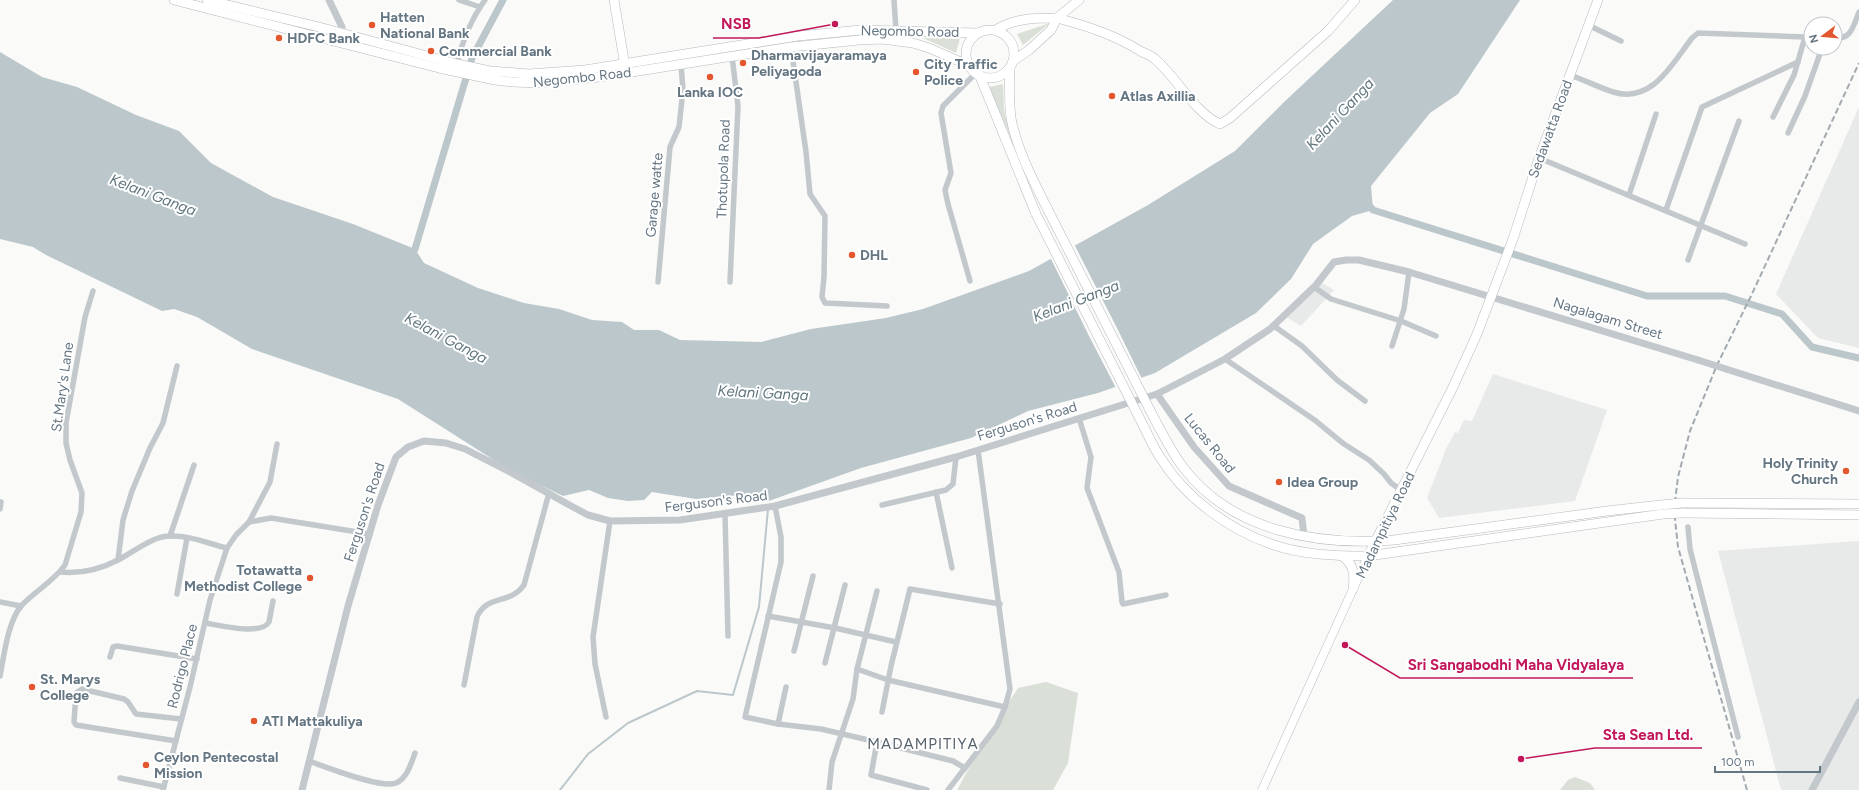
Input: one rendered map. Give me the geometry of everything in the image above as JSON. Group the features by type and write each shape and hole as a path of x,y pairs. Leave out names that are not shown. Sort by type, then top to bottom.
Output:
{"main road":[{"name":"Negombo Road","path":"174,0 340,37"},
{"name":"Negombo Road","path":"207,0 340,37 473,71 495,80 538,83 575,80 625,68 805,35 861,30 977,33"},
{"path":"614,0 625,68"},
{"path":"975,71 988,78 1002,75 1050,30 1057,18 1079,0"},
{"path":"996,30 1005,24 1027,19 1057,18 1101,31 1128,43 1155,59 1210,120 1220,124 1230,118 1328,31 1355,0"},
{"name":"Sedawatta Road","path":"1506,260 1539,158 1598,0"},
{"path":"1662,510 1607,511 1375,542 1340,542 1304,537 1277,530 1240,516 1202,489 1172,452 1048,210 1024,159 1014,127 1010,106 1014,53 1011,41 1003,33 996,30 986,30 977,33 970,41 966,55 975,71 1036,214 1142,425 1162,460 1193,497 1234,527 1272,544 1342,556 1368,556 1662,510 1682,508 1859,504"},
{"name":"Negombo Road","path":"625,68 681,64 833,42 894,40 929,48 975,71"},
{"name":"Madampitiya Road","path":"1262,790 1368,556 1453,387 1506,260"},
{"path":"1682,508 1859,515"},
{"path":"1384,524 1385,533 1394,540"},
{"path":"1342,556 1347,559 1352,567 1354,576 1353,589"}],"street":[{"path":"329,0 340,21 340,37"},
{"path":"459,0 480,7"},
{"path":"458,67 460,52 480,7 485,0"},
{"path":"894,0 896,31"},
{"path":"1843,38 1849,35 1859,12"},
{"path":"1588,25 1621,41"},
{"path":"1570,75 1614,92 1633,94 1650,89 1662,78 1692,38 1698,33 1803,37"},
{"path":"791,47 806,152 810,194 825,216 824,277 822,297 825,303 887,306"},
{"path":"1773,117 1785,95 1803,50"},
{"name":"Thotupola Road","path":"730,282 738,106 732,56"},
{"path":"1788,133 1805,96 1819,56"},
{"path":"1666,210 1702,107 1798,62"},
{"name":"Garage watte","path":"658,282 670,147 679,127 683,90 681,64"},
{"path":"970,281 945,190 951,172 941,113 943,106 975,71"},
{"path":"1629,195 1656,114"},
{"path":"1688,260 1738,121"},
{"path":"1539,158 1745,244"},
{"name":"Nagalagam Street","path":"1346,260 1359,260 1409,272 1492,296 1859,411"},
{"name":"Ferguson's Road","path":"302,790 348,606 378,505 396,457 408,447 424,441 446,444 464,449 588,515 610,521 680,520 775,506 956,457 1157,394 1225,359 1274,326 1314,287 1334,262 1346,260"},
{"path":"1392,346 1401,321 1409,272"},
{"path":"1314,287 1331,300 1401,321 1436,336"},
{"name":"St.Mary's Lane","path":"0,676 13,621 21,606 60,572 67,561 82,512 82,493 67,448 66,423 83,323 93,291"},
{"path":"1274,326 1302,346 1342,384 1365,401"},
{"path":"1225,359 1316,421 1344,444 1369,460 1391,483 1401,490"},
{"path":"118,560 125,513 150,448 163,423 177,366"},
{"name":"Lucas Road","path":"1157,394 1194,447 1229,486 1302,518 1304,537"},
{"path":"1079,418 1091,457 1088,488 1120,572 1122,602 1123,604 1166,595"},
{"path":"249,522 270,482 277,444"},
{"path":"948,790 997,726 1005,707 1010,689 1000,604 978,450"},
{"path":"882,504 946,490 953,484 956,457"},
{"path":"170,536 194,465"},
{"path":"936,492 952,568"},
{"path":"464,685 480,610 486,604 510,598 518,593 524,585 549,493"},
{"path":"0,509 2,502"},
{"path":"775,506 782,552 745,717 778,724 821,729 953,761 965,768"},
{"path":"725,514 728,636"},
{"path":"249,522 271,518 370,534"},
{"path":"606,717 595,664 594,637 610,521"},
{"name":"Rodrigo Place","path":"163,788 176,741 216,576 227,548 243,527 249,522"},
{"path":"1688,527 1690,549 1738,737"},
{"path":"60,572 88,572 118,560 159,538 170,536 187,538 227,548"},
{"path":"176,594 187,538"},
{"path":"794,651 813,576"},
{"path":"825,662 846,585"},
{"path":"882,712 896,642 910,589 1000,604"},
{"path":"829,790 832,762 853,699 857,669 877,591"},
{"path":"205,623 245,629 261,628 269,622 273,601"},
{"path":"0,602 21,606"},
{"path":"768,616 801,621 896,642"},
{"path":"110,657 113,647 117,646 196,659"},
{"path":"857,669 888,680 1005,707"},
{"path":"778,724 786,688"},
{"path":"176,741 76,725 74,722 76,693 82,689 128,702 136,714 181,719"},
{"path":"1812,790 1859,702"},
{"path":"877,742 871,775 927,790"},
{"path":"309,761 376,783 389,784 396,783 407,774 415,753"},
{"path":"120,778 163,788"}],"shaded area":[{"path":"1050,23 1023,45 1017,34"},
{"path":"923,38 960,38 956,53"},
{"path":"1003,84 1004,110 1010,136 989,87"},
{"path":"1859,107 1859,348 1818,338 1776,294"},
{"path":"1319,281 1334,290 1301,326 1283,315"},
{"path":"1493,374 1607,410 1575,501 1439,518 1427,498 1446,449 1455,432 1458,433 1464,420 1472,421"},
{"path":"1859,541 1859,790 1781,790 1718,551"},
{"path":"1046,682 1078,693 1068,763 1053,790 957,790 982,744 1018,688"},
{"path":"1575,777 1590,783 1595,790 1560,790 1568,780"}],"water":[{"name":"Kelani Ganga","path":"1393,0 1520,0 1458,94 1430,113 1371,186 1373,210 1352,216 1313,244 1291,279 1256,313 1155,373 1098,393 1028,411 971,438 861,468 766,502 741,495 696,499 652,492 644,500 628,501 608,498 589,490 563,496 511,471 398,399 252,349 197,317 174,309 162,311 46,255 33,247 0,239 0,52 42,77 77,87 136,115 179,131 211,163 273,197 353,224 415,249 424,263 478,288 524,303 559,309 592,320 622,322 634,330 659,330 680,340 761,342 811,329 886,318 923,309 1029,271 1148,205 1235,151 1283,103"}],"pier":[{"path":"1074,244 1142,379 1116,388 1090,338 1050,257"}],"waterway":[{"path":"415,249 472,58 503,0"},
{"path":"1368,204 1373,210 1647,296 1725,296 1782,314 1812,347 1859,358"},
{"path":"560,790 588,754 628,723 697,691 733,695 759,607 768,509"}],"railway":[{"path":"1747,790 1678,547 1674,510 1678,477 1690,431 1717,365 1751,296 1859,63"}],"place":[{"name":"NSB","path":"835,24"},
{"name":"Hatten National Bank","path":"372,25"},
{"name":"HDFC Bank","path":"279,38"},
{"name":"Commercial Bank","path":"431,51"},
{"name":"Dharmavijayaramaya Peliyagoda","path":"743,63"},
{"name":"City Traffic Police","path":"916,72"},
{"name":"Lanka IOC","path":"710,77"},
{"name":"Atlas Axillia","path":"1112,96"},
{"name":"DHL","path":"852,255"},
{"name":"Holy Trinity Church","path":"1846,471"},
{"name":"Idea Group","path":"1279,482"},
{"name":"Totawatta Methodist College","path":"310,578"},
{"name":"Sri Sangabodhi Maha Vidyalaya","path":"1345,645"},
{"name":"St. Marys College","path":"32,687"},
{"name":"ATI Mattakuliya","path":"254,721"},
{"name":"Sta Sean Ltd.","path":"1521,759"},
{"name":"Ceylon Pentecostal Mission","path":"146,765"}],"district":[{"name":"MADAMPITIYA","path":"923,744"}]}
